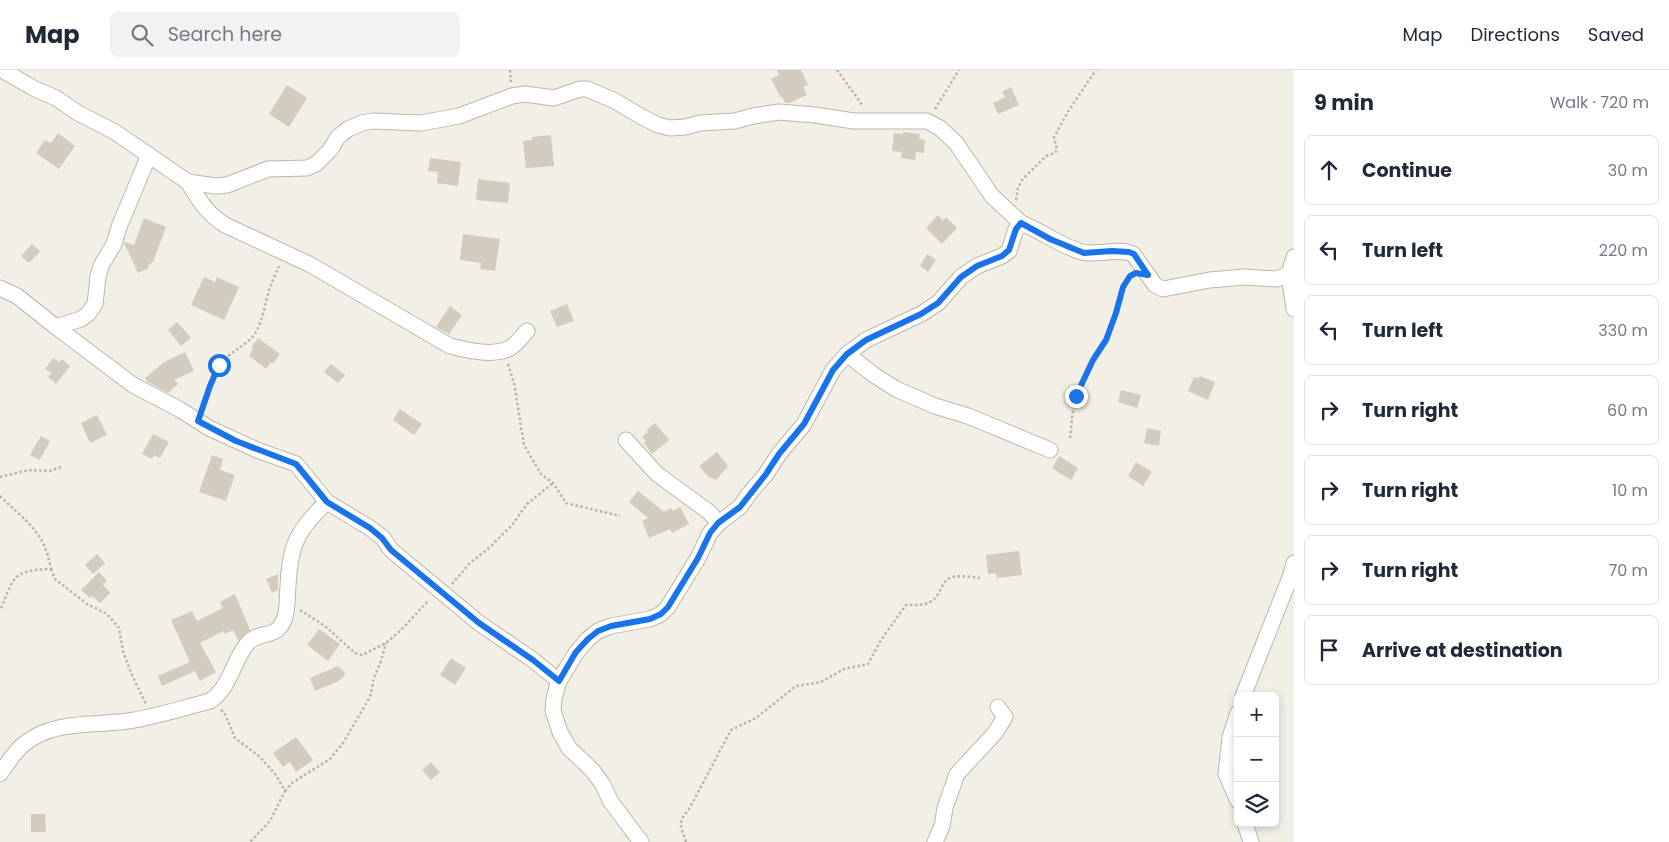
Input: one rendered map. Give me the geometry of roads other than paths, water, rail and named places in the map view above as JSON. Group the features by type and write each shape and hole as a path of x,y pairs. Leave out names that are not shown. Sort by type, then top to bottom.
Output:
{"street":[{"path":"2,70 116,132 188,182 203,207 212,217 225,225 311,265 450,346 474,352 495,352 510,348 527,331"},
{"path":"188,182 216,186 227,185 268,169 308,168 316,164 330,150 338,137 362,122 374,120 421,123 459,116 512,96 525,94 554,98 588,89 615,101 650,121 670,128 700,123 735,122 753,116 779,112 854,121 927,121 940,128 956,143 992,196 1017,220 1050,239 1084,253 1112,251 1134,254 1155,285 1163,289 1244,276 1277,279 1289,274"},
{"path":"56,327 81,319 88,314 95,304 101,266 114,244 119,227 149,156"},
{"path":"641,842 610,802 603,785 593,771 569,748 560,732 553,711 554,698 559,681 576,652 598,631 611,626 650,619 661,614 668,607 698,558 710,533 718,523 740,507 766,474 779,454 804,424 833,370 847,354 866,340 921,314 938,303 961,277 977,266 1002,256 1009,250 1017,220"},
{"path":"1294,257 1289,274 1294,309"},
{"path":"0,288 18,296 133,385 236,441 296,464 327,502 370,528 382,538 391,550 479,623 533,660 559,681"},
{"path":"847,354 896,389 1050,450"},
{"path":"626,440 657,474 709,512 718,523"},
{"path":"0,774 24,744 39,735 58,728 128,721 154,715 210,701 222,692 248,642 256,637 271,634 280,628 285,618 290,556 298,535 310,518 327,502"},
{"path":"1245,692 1294,563"},
{"path":"935,842 942,826 945,808 957,774 995,732 1005,717 998,707"},
{"path":"1234,725 1230,737 1226,774 1234,792"},
{"path":"1246,827 1251,842"}]}
